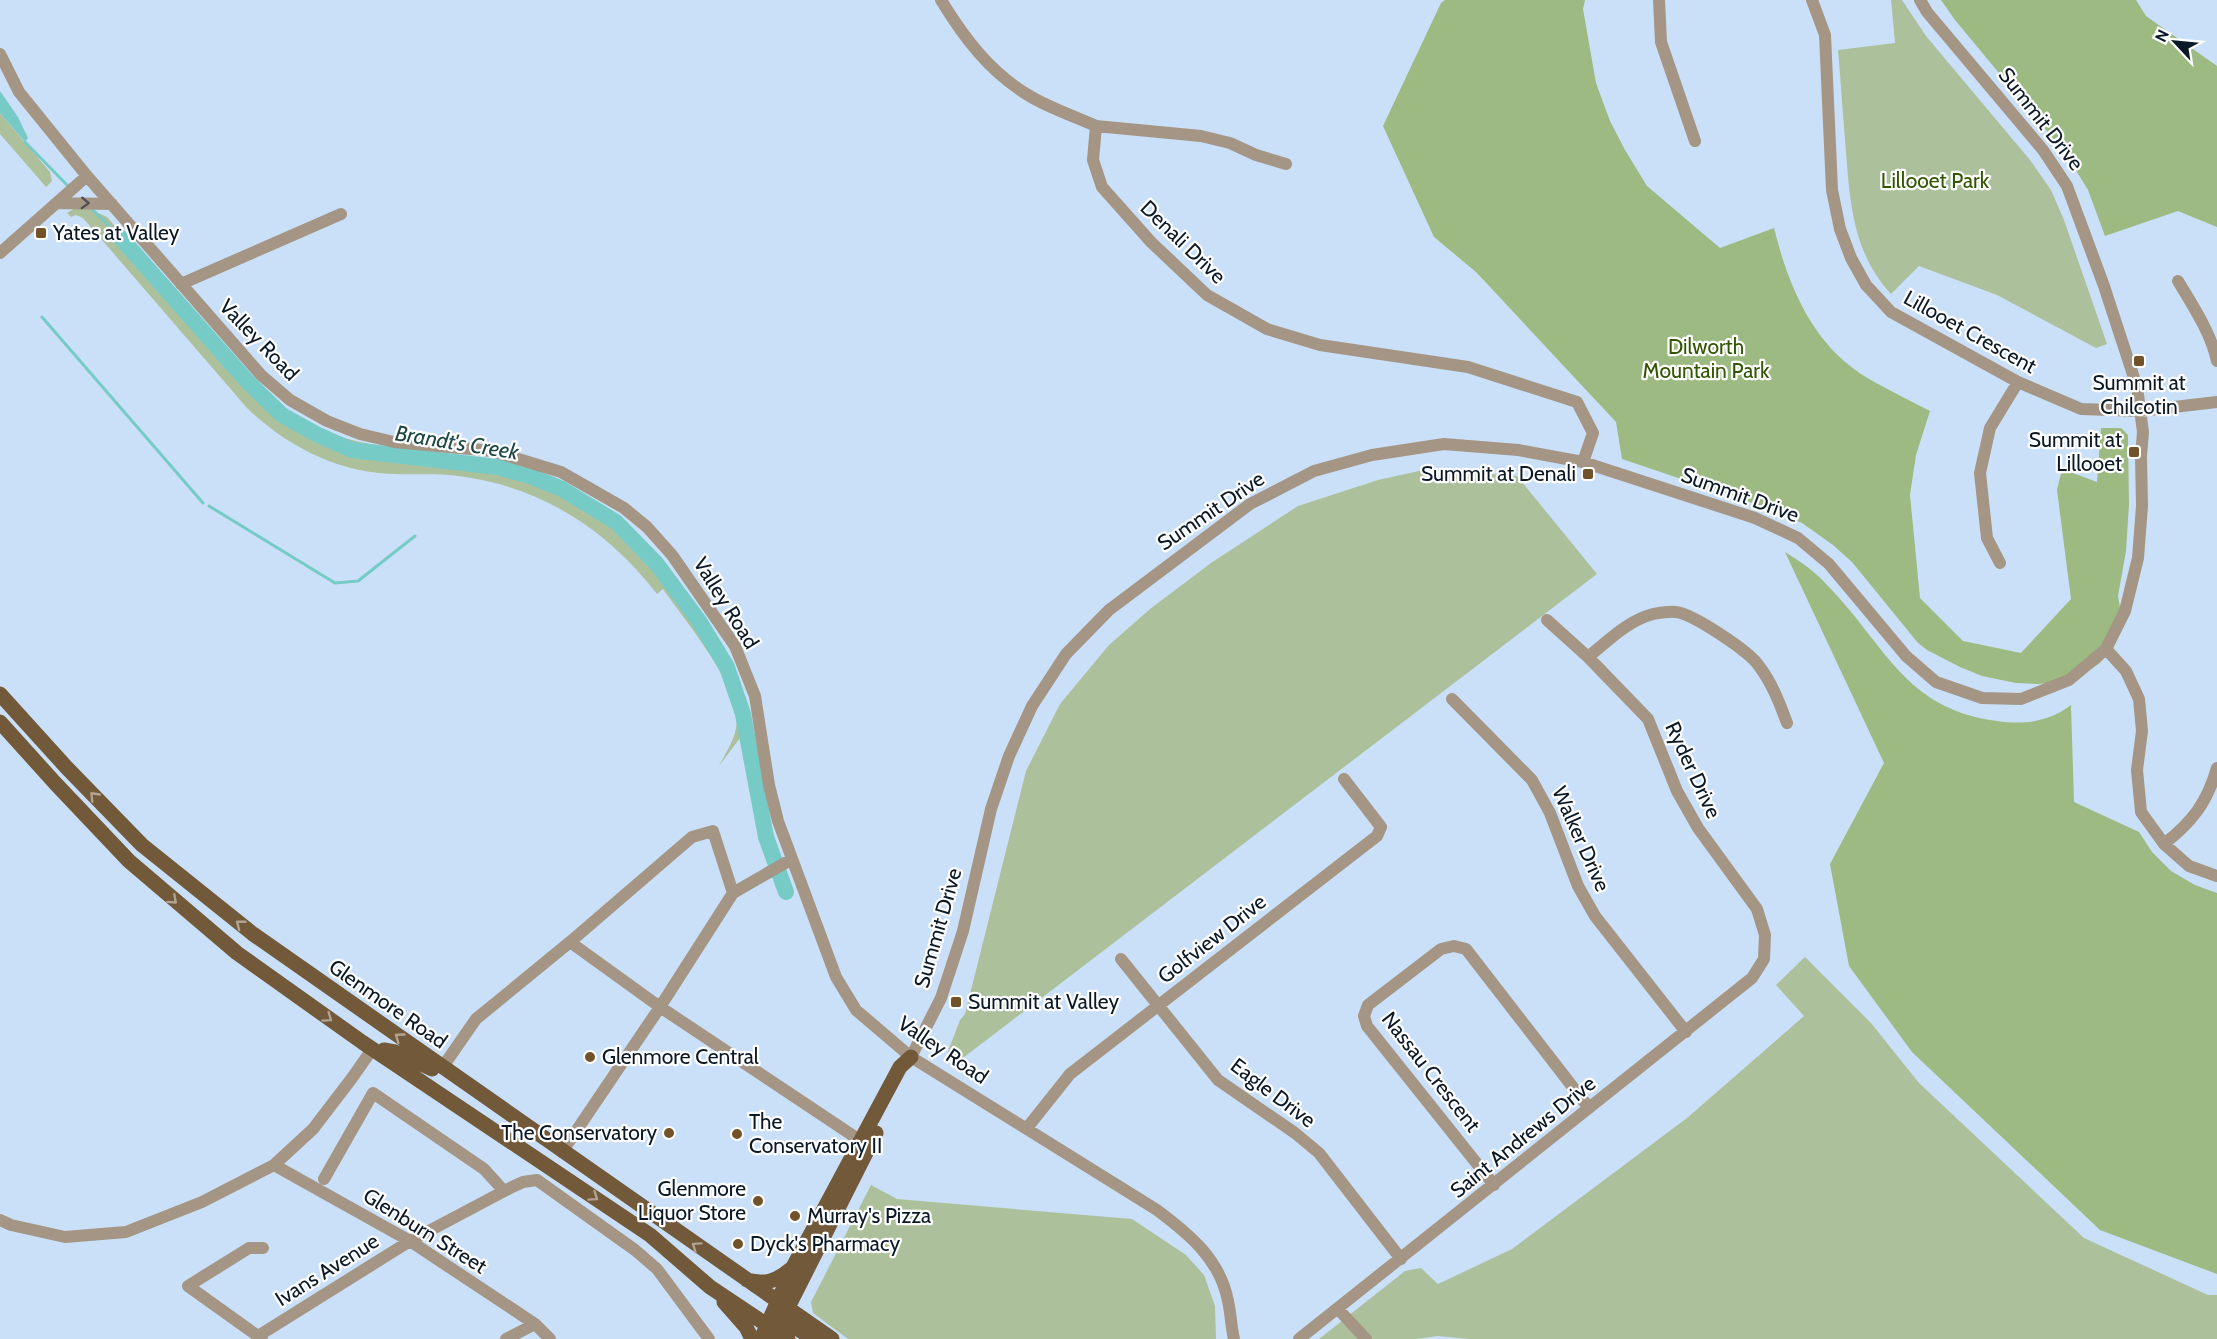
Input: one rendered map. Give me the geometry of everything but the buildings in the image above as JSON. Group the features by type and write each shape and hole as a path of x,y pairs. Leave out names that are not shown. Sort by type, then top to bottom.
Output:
{"main road":[{"name":"Glenmore Road","path":"0,694 67,768 142,845 253,934 744,1279 777,1321"},
{"name":"Glenmore Road","path":"0,722 129,861 194,919 237,953 650,1235 710,1287 777,1321"},
{"path":"373,1048 395,1052 469,1087"},
{"name":"Summit Drive","path":"760,1339 777,1321 798,1270 861,1141 900,1067 910,1057"},
{"name":"Summit Drive","path":"798,1270 909,1071 910,1057"},
{"path":"650,1235 764,1310 777,1321 787,1322 813,1339"},
{"path":"744,1279 775,1281 798,1270 801,1303 806,1320 832,1339"},
{"path":"710,1287 746,1327 752,1339"},
{"path":"777,1321 806,1320"}],"street":[{"path":"941,0 956,24 989,66 1029,96 1096,126 1201,136 1230,143 1256,155 1286,164"},
{"path":"1659,0 1661,42 1695,141"},
{"name":"Lillooet Crescent","path":"1812,0 1825,35 1832,190 1840,230 1851,258 1866,285 1891,312 1918,329 2018,382 2081,410 2140,411 2217,402"},
{"name":"Summit Drive","path":"910,1057 941,998 963,932 991,809 1009,756 1032,706 1066,654 1109,610 1250,504 1314,471 1372,455 1444,444 1518,450 1583,462 1755,518 1798,538 1829,564 1906,656 1936,682 1982,698 2021,699 2069,680 2106,649 2125,611 2138,558 2142,506 2142,432 2137,387 2104,286 2067,186 2043,150 1927,12 1920,0"},
{"name":"Valley Road","path":"0,54 19,92 87,176 261,375 290,400 327,421 360,434 394,442 492,451 561,472 624,508 647,527 672,555 735,646 755,696 769,785 778,821 836,977 856,1010 910,1057 1157,1210 1190,1235 1213,1262 1228,1300 1234,1339"},
{"name":"Denali Drive","path":"1096,126 1093,160 1102,187 1151,242 1207,296 1267,329 1320,345 1468,367 1577,402 1593,433 1583,462"},
{"path":"0,253 87,176"},
{"path":"58,203 112,204"},
{"path":"181,284 341,214"},
{"path":"2178,281 2209,338 2217,361"},
{"path":"2000,563 1987,538 1980,473 1989,428 2018,382"},
{"path":"1588,657 1622,629 1639,619 1654,614 1677,612 1713,629 1749,653 1773,690 1787,723"},
{"name":"Ryder Drive","path":"1547,620 1588,657 1648,719 1677,791 1698,828 1757,909 1765,935 1764,959"},
{"path":"2106,649 2126,670 2139,699 2142,731 2137,770 2141,812 2164,844 2189,866 2217,876"},
{"name":"Walker Drive","path":"1452,699 1532,780 1550,813 1578,886 1595,916 1686,1032"},
{"path":"2164,844 2184,828 2203,804 2217,768"},
{"name":"Golfview Drive","path":"1027,1128 1070,1074 1377,836 1381,827 1344,779"},
{"path":"442,1068 476,1019 692,837 713,831 733,893"},
{"path":"562,1152 660,1007 733,893 792,859"},
{"path":"570,942 660,1007 861,1141"},
{"name":"Nassau Crescent","path":"1494,1185 1368,1026 1364,1016 1368,1005 1441,949 1454,946 1466,949 1589,1108"},
{"name":"Eagle Drive","path":"1121,959 1218,1080 1295,1133 1318,1153 1401,1259"},
{"name":"Saint Andrews Drive","path":"1299,1339 1686,1032 1752,978 1764,959"},
{"path":"0,1220 11,1225 65,1237 126,1232 202,1202 274,1165 313,1129 373,1048"},
{"path":"324,1179 373,1093 484,1169 508,1189"},
{"name":"Glenburn Street","path":"274,1165 410,1241 535,1324 550,1339"},
{"name":"Ivans Avenue","path":"260,1338 410,1241 508,1189 524,1182 537,1180 635,1250 657,1269 710,1339"},
{"path":"260,1338 188,1286 249,1248 262,1248"},
{"path":"1338,1309 1366,1339"},
{"path":"506,1339 535,1324"}],"green space":[{"name":"Dilworth Mountain Park","path":"1445,0 1585,0 1583,9 1596,83 1610,121 1647,186 1720,248 1774,228 1787,272 1806,314 1818,333 1849,365 1869,379 1930,411 1916,455 1910,495 1920,598 1963,641 2021,653 2071,599 2057,490 2062,469 2097,482 2101,428 2121,428 2128,435 2129,504 2126,551 2118,596 2121,613 2110,651 2100,663 2085,673 2038,684 2016,683 1982,676 1960,667 1918,643 1852,562 1802,523 1773,510 1622,459 1616,422 1476,272 1434,237 1383,126 1441,3"},
{"name":"Lillooet Park","path":"1891,0 1902,0 1926,36 2030,160 2051,190 2064,220 2107,344 2096,348 1997,295 1919,266 1891,294 1879,279 1862,245 1852,210 1838,50 1895,43"},
{"path":"1941,0 2136,0 2146,16 2217,66 2217,227 2178,211 2105,236 2088,190 2066,154"},
{"path":"0,113 50,172 52,181 46,187 0,134"},
{"path":"75,208 87,208 107,217 247,378 272,401 300,420 345,438 369,444 489,461 536,473 602,506 640,537 675,576 725,654 748,707 752,722 719,766 736,728 736,712 731,694 698,636 663,589 657,594 616,550 570,514 517,490 488,481 458,476 394,474 353,468 314,455 279,434 247,408 83,218 76,215 71,217 67,213"},
{"path":"1428,469 1517,476 1597,574 955,1064 947,1054 960,1020 965,1014 1026,771 1060,704 1109,645 1150,609 1211,563 1298,506 1378,480"},
{"path":"1785,552 1823,581 1899,671 1939,703 1965,714 2016,723 2045,719 2071,705 2074,802 2139,832 2152,852 2171,871 2195,885 2217,893 2217,1274 2100,1230 1912,1052 1849,966 1830,864 1884,763"},
{"path":"1805,957 1871,1023 1919,1083 2084,1238 2208,1295 2217,1295 2217,1339 1469,1339 1438,1336 1416,1339 1319,1339 1405,1271 1421,1268 1438,1284 1512,1249 1687,1118 1804,1016 1776,985"},
{"path":"871,1185 897,1199 1132,1219 1186,1255 1204,1275 1215,1306 1216,1339 848,1339 813,1313 811,1302"}],"shaded area":[{"path":"0,91 18,117 28,138 25,142 0,113"}],"waterway":[{"name":"Brandt's Creek","path":"25,142 70,188"},
{"name":"Brandt's Creek","path":"90,207 120,237"},
{"name":"Brandt's Creek","path":"120,237 247,381 282,415 352,450 497,467 530,476 562,489 616,522 656,563 699,621 727,667 743,714 766,837 786,892"},
{"path":"42,317 203,503"},
{"path":"209,506 335,583 358,581 415,536"}],"place":[{"name":"Yates at Valley","path":"41,233"},
{"name":"Summit at Chilcotin","path":"2139,361"},
{"name":"Summit at Lillooet","path":"2134,452"},
{"name":"Summit at Denali","path":"1588,474"},
{"name":"Summit at Valley","path":"956,1002"},
{"name":"Glenmore Central","path":"590,1057"},
{"name":"The Conservatory","path":"669,1133"},
{"name":"The Conservatory II","path":"737,1134"},
{"name":"Glenmore Liquor Store","path":"758,1201"},
{"name":"Murray's Pizza","path":"795,1216"},
{"name":"Dyck's Pharmacy","path":"738,1244"}]}
